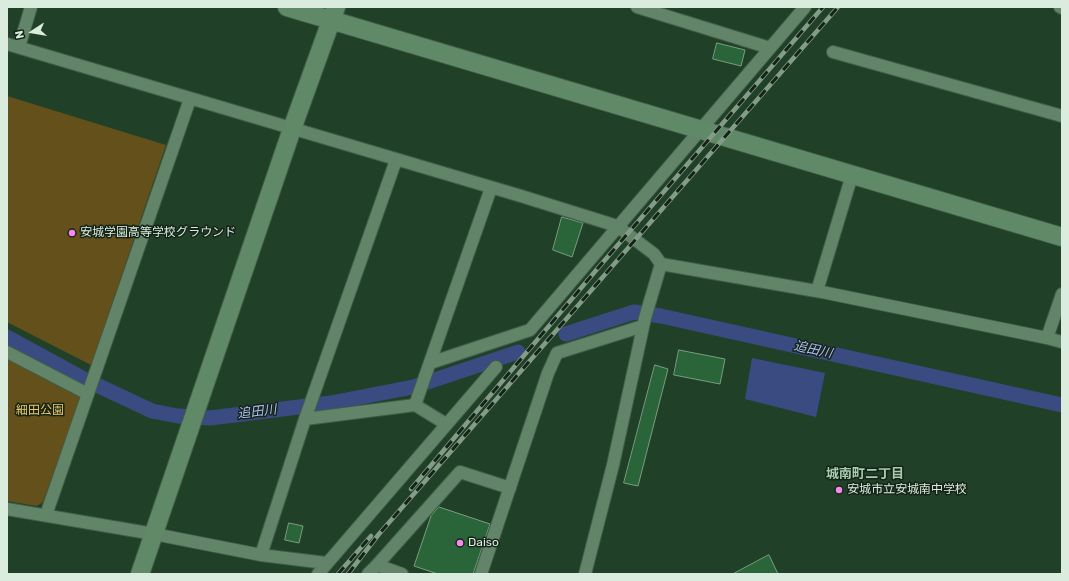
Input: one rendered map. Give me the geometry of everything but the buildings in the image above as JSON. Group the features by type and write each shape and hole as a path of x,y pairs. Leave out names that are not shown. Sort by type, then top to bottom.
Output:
{"street":[{"path":"19,48 31,7"},
{"path":"287,7 333,14 743,144 1062,237"},
{"path":"637,7 770,48"},
{"path":"430,363 530,330 805,7"},
{"path":"140,574 292,129 333,14"},
{"path":"7,44 617,226 654,254 662,264 817,291 1062,342"},
{"path":"833,52 1062,116"},
{"path":"46,515 190,99"},
{"path":"261,555 311,400 396,160"},
{"path":"817,291 852,175"},
{"path":"415,404 490,188"},
{"path":"586,574 613,465 646,317 662,264"},
{"path":"1047,338 1062,294"},
{"path":"481,574 548,373 557,353 646,317"},
{"path":"7,352 91,386"},
{"path":"318,574 446,424 496,368"},
{"path":"306,415 415,404 446,424"},
{"path":"368,574 460,472 510,488"},
{"path":"7,509 154,534 261,555 326,563"},
{"path":"377,564 402,574"}],"green space":[{"name":"安城学園高等学校グラウンド","path":"7,96 166,145 91,365 7,322"},
{"name":"細田公園","path":"7,356 78,393 80,399 43,502 37,506 7,501"}],"water":[{"path":"752,358 825,373 816,417 745,399"}],"waterway":[{"name":"追田川","path":"566,334 634,312 661,316 1062,405"},
{"name":"追田川","path":"7,337 84,379 152,411 178,416 210,418 331,403 413,387 518,352"}],"railway":[{"path":"411,489 598,268 823,7"},
{"path":"348,574 379,534 838,7"},
{"path":"338,574 371,536"}],"place":[{"name":"安城学園高等学校グラウンド","path":"72,233"},
{"name":"安城市立安城南中学校","path":"839,490"},
{"name":"Daiso","path":"460,543"}],"district":[{"name":"城南町二丁目","path":"865,474"}]}
